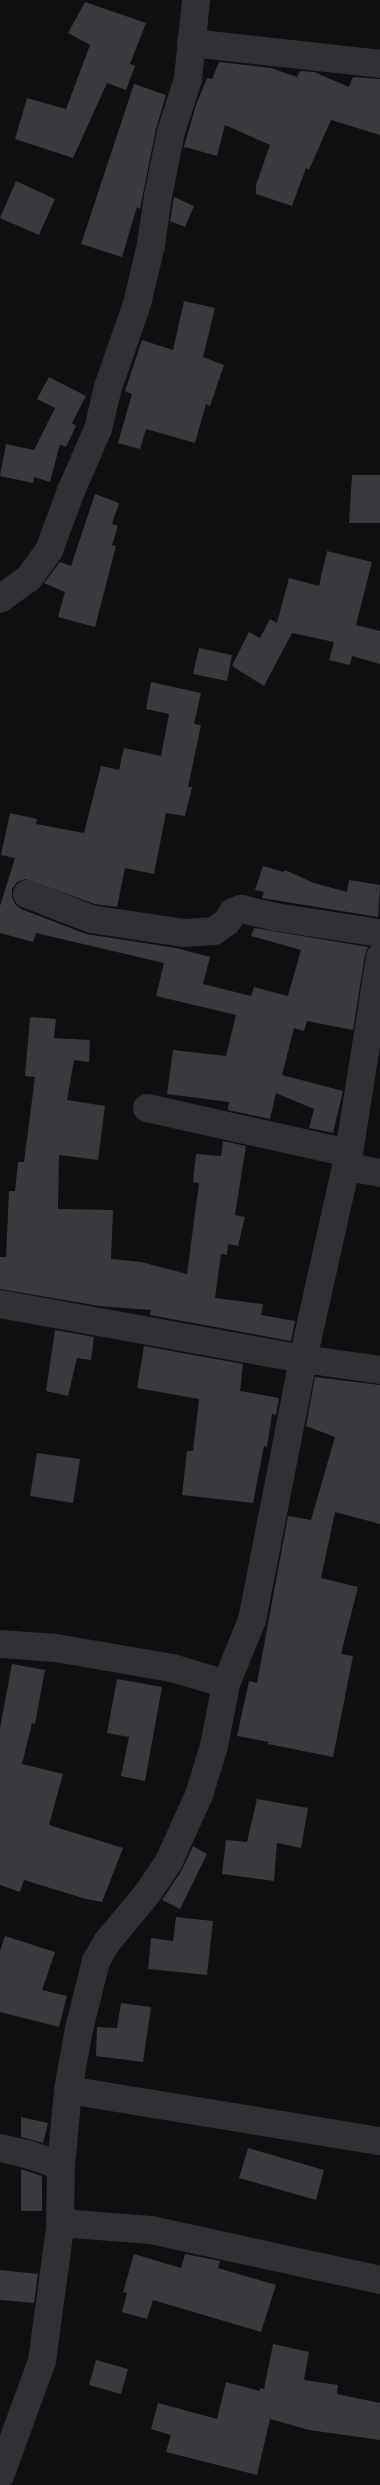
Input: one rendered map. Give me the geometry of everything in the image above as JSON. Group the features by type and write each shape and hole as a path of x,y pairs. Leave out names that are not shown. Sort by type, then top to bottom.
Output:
{"street":[{"path":"0,599 29,578 48,550 70,491 98,429 108,387 137,304 151,245 158,196 171,132 188,79 196,0"},
{"path":"192,43 380,64"},
{"path":"27,894 91,919 177,932 214,931 227,922 233,912 241,910 380,933"},
{"path":"0,2476 42,2361 52,2305 60,2223 61,2166 68,2090 79,2030 96,1961 108,1942 147,1894 169,1861 199,1795 214,1746 226,1684 252,1620 303,1359 348,1160 380,957"},
{"path":"147,1108 348,1160 380,1173"},
{"path":"0,1304 303,1359 380,1370"},
{"path":"0,1644 56,1648 162,1666 226,1684"},
{"path":"68,2090 380,2142"},
{"path":"0,2148 27,2154 61,2166"},
{"path":"60,2223 100,2224 151,2230 380,2280"}],"building":[{"path":"85,2 146,23 130,64 135,66 126,90 107,83 73,158 15,139 27,98 66,109 90,45 68,33"},
{"path":"219,62 271,68 297,77 300,71 314,72 349,87 353,77 380,79 380,135 331,120 309,170 306,168 292,206 256,194 256,185 270,145 225,125 217,156 185,147 183,150 196,105 207,78 212,79"},
{"path":"134,84 166,95 156,129 140,209 137,207 122,257 81,244"},
{"path":"16,181 55,199 39,235 0,218"},
{"path":"174,197 194,206 185,227 170,221"},
{"path":"184,301 215,308 203,357 224,365 210,406 206,404 195,443 146,429 140,449 118,443 132,394 125,391 142,340 173,350"},
{"path":"49,377 86,396 72,423 76,426 66,447 60,444 50,482 34,477 33,483 0,476 6,444 34,450 55,408 37,399"},
{"path":"352,475 380,475 380,523 349,523"},
{"path":"95,494 119,503 112,524 118,526 112,545 116,546 95,627 58,617 65,592 44,583 60,562 71,566"},
{"path":"327,551 372,562 356,625 380,631 380,664 352,656 350,665 329,660 334,642 292,633 264,686 232,666 249,632 260,638 270,619 277,623 289,578 319,586"},
{"path":"199,648 232,655 227,681 193,674"},
{"path":"151,682 201,693 194,724 201,725 188,787 192,787 185,816 166,813 154,874 125,868 117,907 95,904 25,879 17,882 12,889 12,897 15,904 21,909 86,934 176,948 210,957 203,984 251,996 254,987 288,996 301,950 251,936 254,928 368,947 365,955 353,1030 307,1021 304,1031 294,1028 282,1075 343,1091 333,1133 309,1128 314,1109 276,1093 270,1119 228,1110 229,1102 167,1094 173,1050 226,1056 236,1015 156,996 164,963 36,933 33,942 0,933 0,906 15,858 1,855 10,813 37,819 36,824 84,833 101,766 119,770 124,748 161,756 169,714 146,709"},
{"path":"263,866 284,872 285,870 314,883 347,892 349,880 380,885 378,917 262,898 264,892 255,890"},
{"path":"30,1017 56,1019 54,1038 90,1040 89,1062 74,1060 67,1100 105,1106 98,1160 59,1155 58,1209 113,1210 111,1259 141,1262 187,1274 199,1183 193,1182 196,1154 221,1156 223,1141 246,1146 235,1215 245,1217 238,1246 228,1244 227,1255 221,1254 215,1298 263,1304 261,1315 295,1321 291,1341 150,1315 151,1310 99,1306 0,1289 0,1257 6,1257 9,1191 15,1191 18,1162 24,1162 35,1077 25,1076"},
{"path":"55,1330 94,1337 91,1360 77,1358 68,1396 46,1391"},
{"path":"144,1346 243,1364 240,1391 279,1398 276,1415 272,1414 267,1447 264,1446 253,1503 182,1495 187,1451 193,1451 199,1399 137,1388"},
{"path":"315,1377 380,1385 380,1524 335,1512 321,1578 358,1587 341,1654 353,1656 333,1757 237,1736 249,1681 257,1683 288,1516 311,1520 335,1437 306,1426"},
{"path":"37,1453 80,1459 73,1503 30,1496"},
{"path":"12,1664 45,1670 35,1724 32,1723 22,1764 63,1774 49,1825 123,1848 102,1902 24,1880 20,1892 0,1885 0,1728"},
{"path":"117,1679 162,1687 145,1781 121,1776 129,1737 107,1733"},
{"path":"257,1799 308,1808 301,1848 277,1843 274,1881 222,1874 226,1840 247,1842"},
{"path":"193,1846 207,1854 180,1909 162,1900 182,1870"},
{"path":"176,1917 213,1921 207,1975 148,1969 151,1938 173,1941"},
{"path":"5,1936 55,1952 42,1990 67,1996 59,2027 0,2012 0,1951"},
{"path":"121,2003 151,2007 143,2062 96,2056 97,2027 117,2028"},
{"path":"21,2117 48,2123 43,2143 21,2137"},
{"path":"248,2148 324,2170 316,2200 239,2178"},
{"path":"21,2169 42,2176 42,2211 21,2211"},
{"path":"134,2254 181,2268 185,2254 220,2261 218,2268 276,2285 261,2332 153,2300 147,2319 122,2312 127,2293 123,2292"},
{"path":"0,2270 38,2274 34,2303 0,2300"},
{"path":"273,2344 309,2352 304,2380 338,2385 337,2394 380,2403 380,2440 309,2430 270,2419 257,2475 166,2452 171,2435 151,2429 158,2403 217,2419 226,2382 260,2391 260,2388 264,2389"},
{"path":"96,2360 128,2369 121,2394 89,2385"}]}
